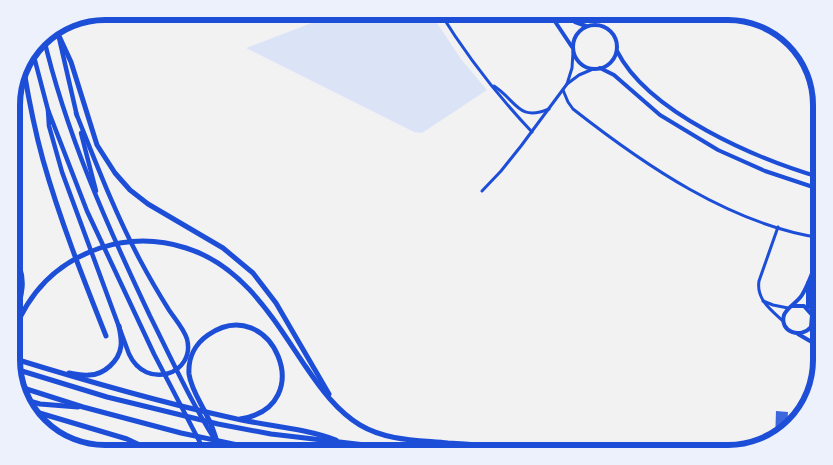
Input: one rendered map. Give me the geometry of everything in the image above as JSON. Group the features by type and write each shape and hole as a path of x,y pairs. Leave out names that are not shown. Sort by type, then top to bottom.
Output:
{"highway":[{"path":"59,36 71,62 93,134 115,174 130,190 148,204 223,248 252,273 276,303 333,401"},
{"path":"25,78 32,118 50,182 71,246 106,336"},
{"path":"20,317 25,306 50,276 77,258 107,246 128,242 149,241 181,246 211,258 240,279 260,301 316,382 346,414 361,425 384,435 408,440 476,445"},
{"path":"20,270 23,280 20,299"},
{"path":"58,373 91,375 106,369 120,352 119,326"},
{"path":"218,445 211,424 193,388 189,372 190,360 194,349 201,339 226,327 238,326 250,328 270,341 277,350 283,375 280,388 270,405 254,416 234,419"},
{"path":"20,361 58,373 180,406 234,419 315,433 346,443"},
{"path":"21,371 107,397 218,424 280,435 367,445"},
{"path":"25,388 83,407 181,433 238,445"},
{"path":"31,401 45,405 83,407"},
{"path":"38,412 138,445"}],"main road":[{"path":"59,36 99,204"},
{"path":"45,45 71,134 99,204 166,348 191,398 218,445"},
{"path":"34,58 48,110 87,211 154,354 201,445"},
{"path":"48,110 51,132 62,172 131,358 136,366 144,372 153,375 167,374 179,367 184,360 188,346 185,334 151,281 124,229 76,113"}],"street":[{"path":"445,20 491,85 532,132"},
{"path":"554,20 581,64 593,69"},
{"path":"573,20 586,26 597,25 607,28 616,40 617,51 627,69 658,100 689,120 747,151 786,167 813,175"},
{"path":"482,190 502,171 567,84 572,68 573,42 578,33 586,26"},
{"path":"567,84 579,75 609,64 617,51"},
{"path":"600,68 611,73 660,114 711,146 765,171 813,188"},
{"path":"491,85 525,112 535,114 550,108"},
{"path":"563,90 570,105 578,112 630,153 673,180 729,208 778,228 813,237"},
{"path":"778,228 759,281 758,291 762,300 783,321 787,329 813,343"},
{"path":"793,306 808,283 813,269"},
{"path":"808,283 807,299 808,308 812,315 811,327 813,338"},
{"path":"762,300 773,305 788,308 801,305 808,308"},
{"path":"783,321 784,314 788,308"},
{"path":"798,334 805,332 811,327"}],"shaded area":[{"path":"319,20 435,20 461,59 487,90 422,133 414,132 246,48"}],"building":[{"path":"776,411 788,412 788,420 775,430"}]}
